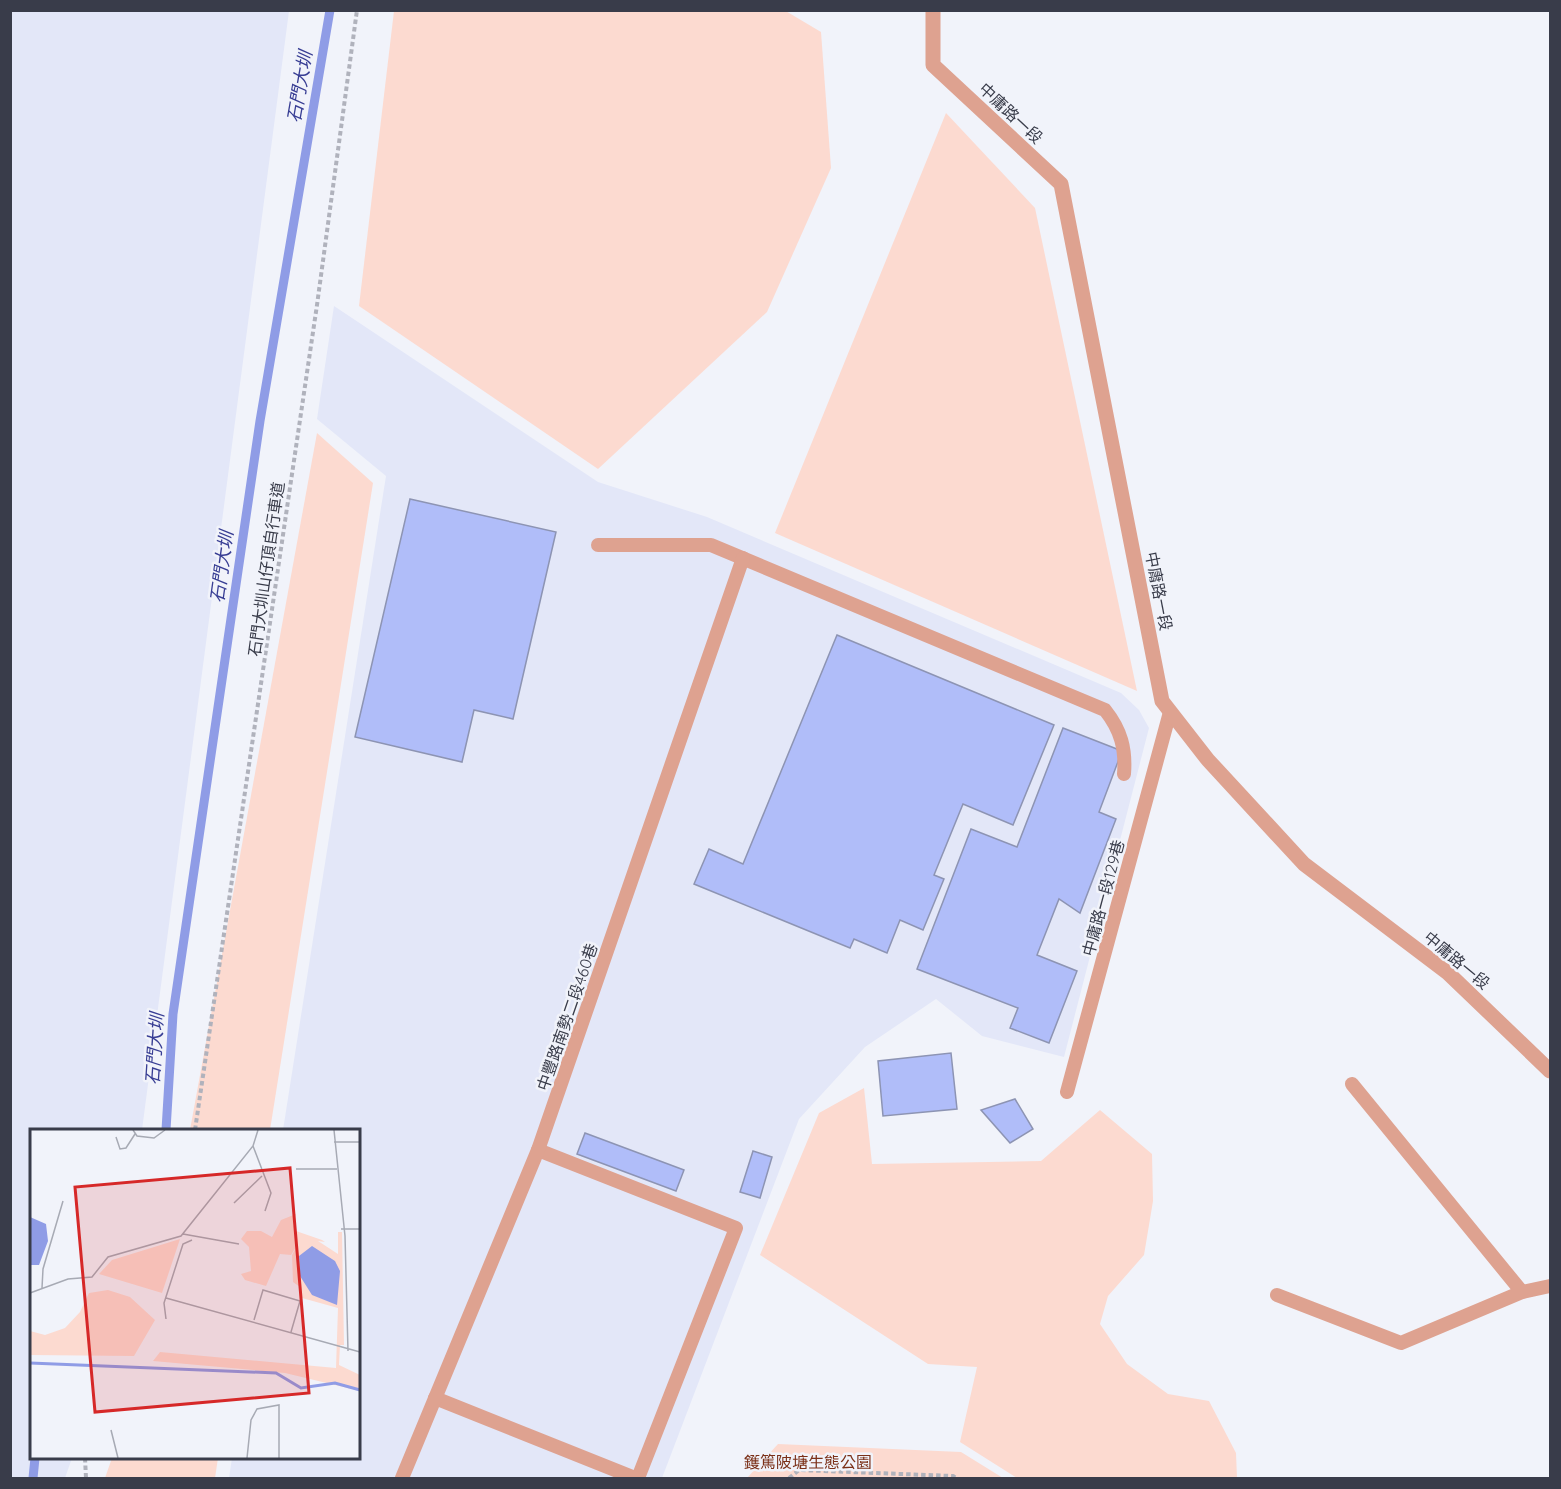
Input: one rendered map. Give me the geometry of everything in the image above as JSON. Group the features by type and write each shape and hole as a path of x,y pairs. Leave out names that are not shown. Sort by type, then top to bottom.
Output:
{"street":[{"name":"中庸路一段","path":"933,10 933,65 1061,184 1162,702 1208,760 1304,864 1448,973 1551,1071"}],"lane":[{"path":"598,545 711,545 1105,710 1118,727 1125,756 1124,774"},
{"name":"中豐路南勢二段460巷","path":"402,1479 538,1150 743,558"},
{"name":"中庸路一段129巷","path":"1067,1092 1170,712"},
{"path":"1352,1084 1522,1292"},
{"path":"435,1398 636,1479 736,1228 538,1150"},
{"path":"1277,1295 1401,1343 1522,1292 1551,1286"}],"path":[{"name":"石門大圳山仔頂自行車道","path":"195,1129 317,305 357,10"},
{"path":"85,1459 86,1479"},
{"path":"789,1479 799,1470 953,1476 956,1479"}],"shaded area":[{"path":"10,11 289,11 142,1129 30,1129 30,1459 72,1459 65,1478 10,1478"},
{"path":"334,306 598,482 707,517 1121,693 1139,710 1149,728 1064,1057 982,1036 936,999 865,1047 799,1119 662,1478 229,1478 232,1459 360,1459 360,1129 283,1129 386,476 317,419"}],"green space":[{"path":"784,10 821,32 831,168 767,312 598,469 359,306 394,11"},
{"path":"946,113 1035,208 1137,691 775,533"},
{"path":"317,433 373,483 270,1129 190,1129"},
{"path":"864,1088 872,1164 1041,1161 1100,1110 1152,1154 1153,1201 1144,1255 1108,1296 1100,1324 1127,1364 1168,1394 1209,1401 1236,1453 1237,1478 1017,1478 960,1442 977,1367 928,1364 760,1255 819,1113"},
{"name":"鑊篤陂塘生態公園","path":"778,1444 961,1452 1003,1478 747,1478"},
{"path":"112,1459 218,1459 215,1478 105,1478"}],"building":[{"path":"410,499 556,532 513,719 474,710 462,762 355,737"},
{"path":"837,635 1054,725 1013,825 963,804 934,875 944,879 923,930 900,920 887,953 854,939 850,948 694,884 709,849 743,864"},
{"path":"1063,728 1122,751 1099,812 1116,819 1080,913 1059,899 1037,955 1077,971 1049,1043 1010,1028 1018,1008 917,969 971,829 1017,847"},
{"path":"951,1053 957,1109 883,1116 878,1061"},
{"path":"1015,1099 1033,1129 1010,1143 981,1110"},
{"path":"585,1133 684,1170 676,1191 577,1154"},
{"path":"753,1151 772,1157 760,1198 740,1192"}],"waterway":[{"name":"石門大圳","path":"166,1129 173,1014 260,421 330,10"},
{"name":"石門大圳","path":"33,1478 35,1459"}]}
